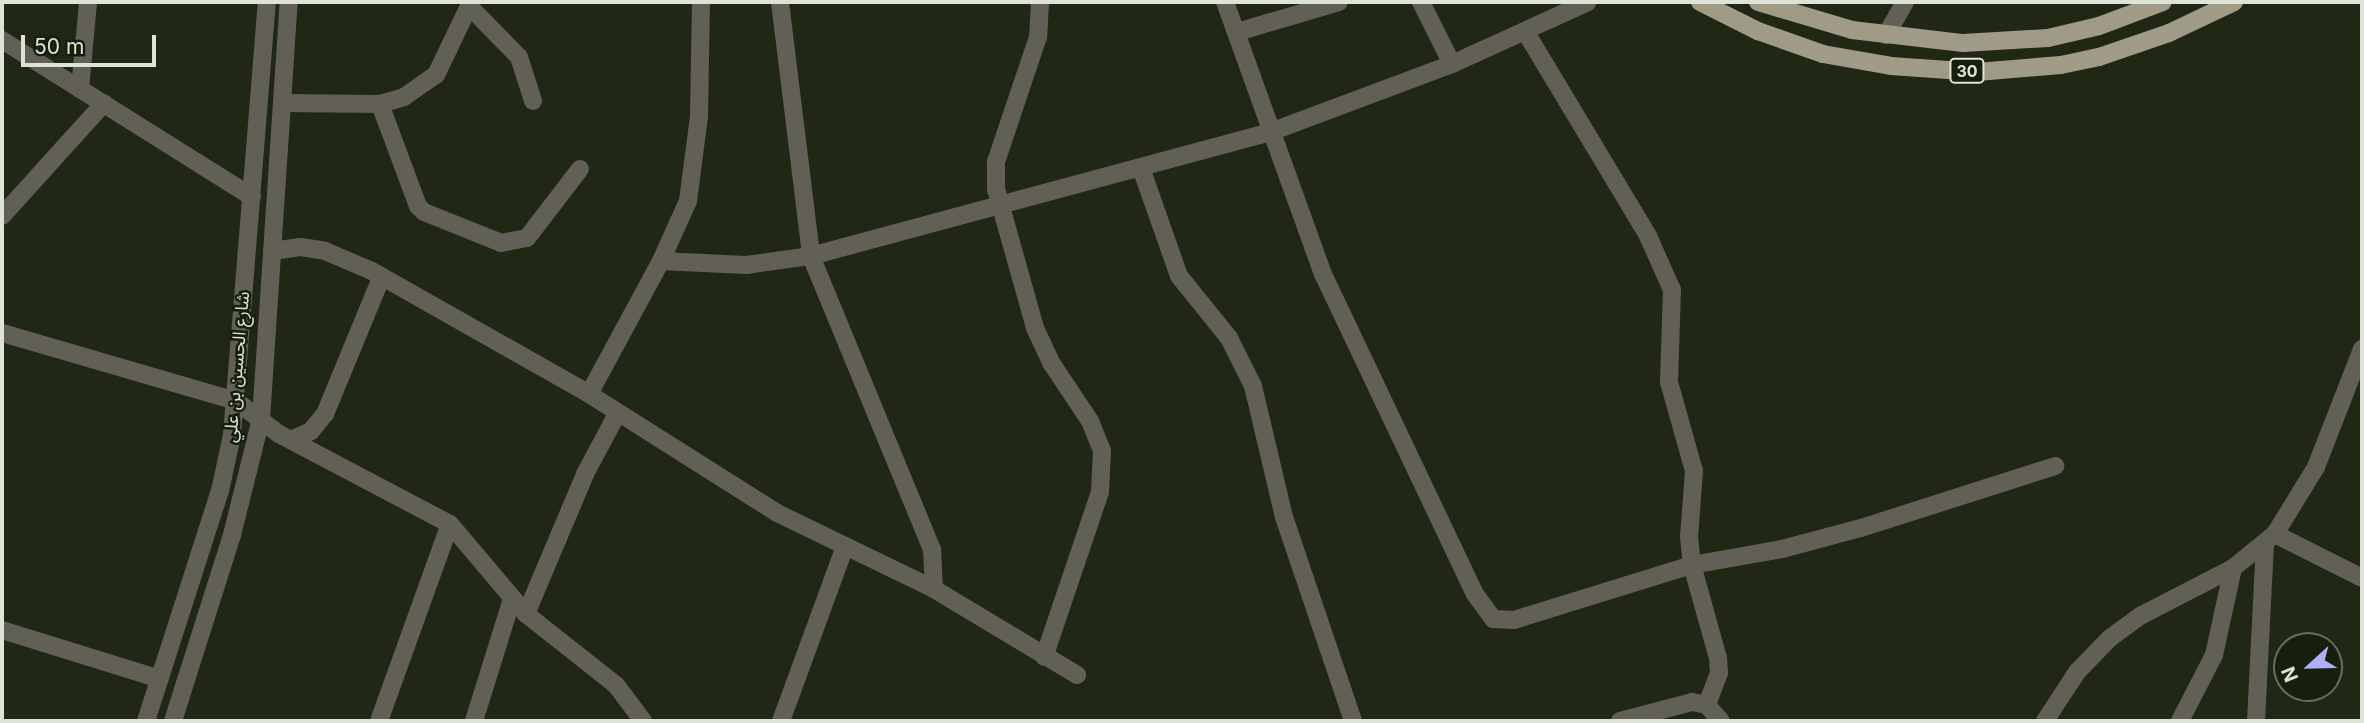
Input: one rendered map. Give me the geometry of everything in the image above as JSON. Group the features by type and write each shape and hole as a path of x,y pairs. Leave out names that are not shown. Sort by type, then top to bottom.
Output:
{"main road":[{"name":"30","path":"1700,2 1758,31 1823,54 1891,66 1977,72 2034,69 2099,57 2169,33 2234,2"},
{"name":"30","path":"1758,2 1817,22 1886,35 1963,43 2048,38 2099,26 2163,2"}],"street":[{"path":"80,89 88,2"},
{"name":"شارع الحسين بن علي","path":"146,721 220,491 236,401 267,2"},
{"name":"شارع الحسين بن علي","path":"173,721 232,535 261,419 289,2"},
{"path":"589,394 661,261 688,201 695,161 702,2"},
{"path":"780,2 811,256 932,549 934,589"},
{"path":"1040,2 1038,37 996,162 1000,206 1035,328 1098,435 1102,451 1100,492 1044,657"},
{"path":"1225,2 1323,274 1485,611 1493,619 1514,620 1692,565 1821,539 2055,466"},
{"path":"1237,32 1339,2"},
{"path":"1421,2 1452,64"},
{"path":"661,261 746,265 811,256 1273,131 1452,64 1588,2"},
{"path":"1886,35 1905,2"},
{"path":"283,103 380,104 404,97 436,75 470,4 519,57 533,101"},
{"path":"1525,31 1648,236 1672,290 1669,383 1694,471 1689,537 1692,565 1718,658 1719,673 1707,705"},
{"path":"2,40 252,197"},
{"path":"2,216 104,103"},
{"path":"380,104 418,205 424,212 500,243 527,238 580,169"},
{"path":"1140,168 1179,276 1229,338 1253,386 1284,517 1353,721"},
{"path":"272,251 301,247 325,251 382,276 589,394 777,513 934,589 1077,675"},
{"path":"291,440 311,431 325,414 382,276"},
{"path":"2,333 236,401 291,440 450,524 482,557 526,614 616,685 643,721"},
{"path":"2045,721 2077,672 2110,638 2143,615 2234,568 2270,539 2316,467 2362,349"},
{"path":"526,614 585,474 617,414"},
{"path":"379,721 450,524"},
{"path":"2270,539 2362,578"},
{"path":"2256,721 2270,539"},
{"path":"781,721 845,546"},
{"path":"2180,721 2214,655 2234,568"},
{"path":"474,721 512,599"},
{"path":"2,630 160,679"},
{"path":"1620,721 1675,705 1707,705 1721,721"}]}
